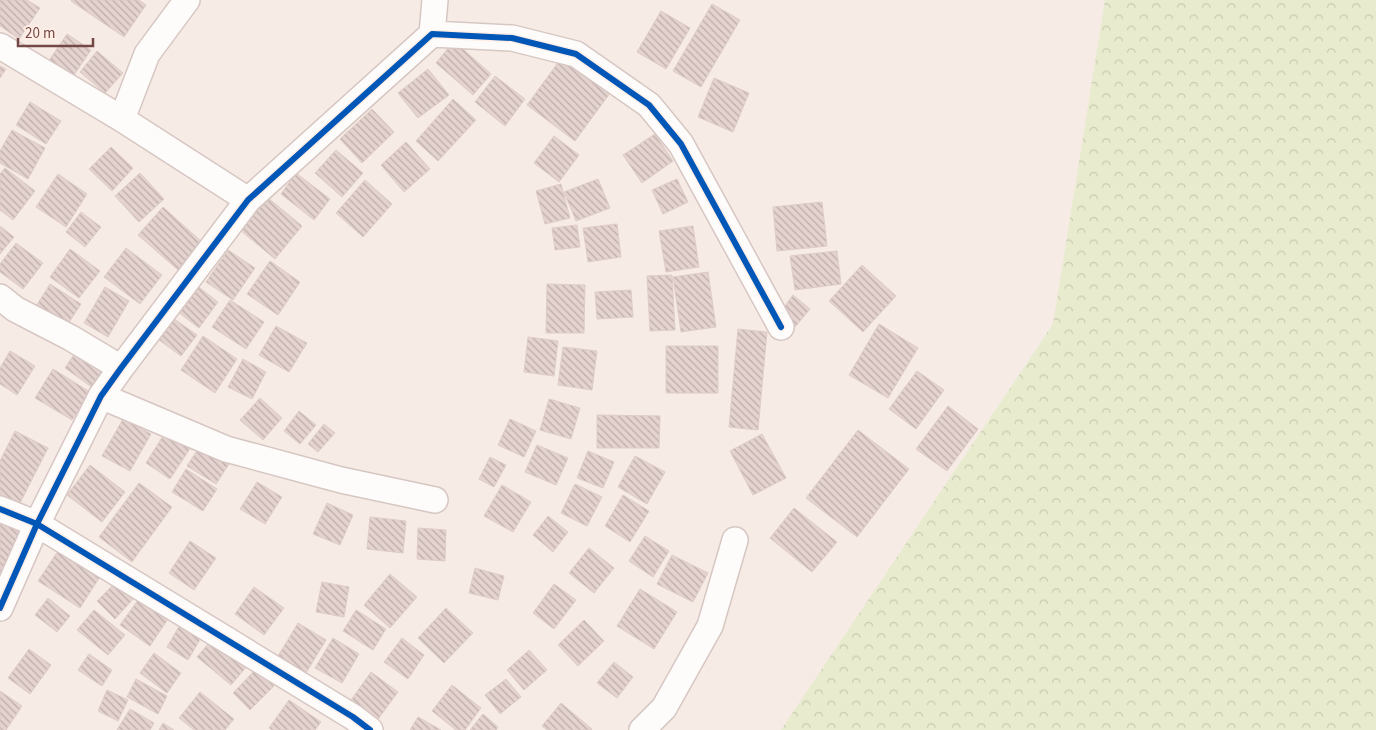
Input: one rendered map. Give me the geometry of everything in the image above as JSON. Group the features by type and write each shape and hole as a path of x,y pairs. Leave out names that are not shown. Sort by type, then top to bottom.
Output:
{"street":[{"path":"122,119 147,54 187,0"},
{"path":"0,608 36,524 101,396 248,200 432,34 434,0"},
{"path":"432,34 512,38 576,54 650,105 681,144 781,327"},
{"path":"0,46 122,119 248,200"},
{"path":"0,297 15,309 71,338 121,368"},
{"path":"101,396 226,448 341,480 435,500"},
{"path":"0,509 36,524 356,726"},
{"path":"642,730 664,708 710,626 734,540"}],"green space":[{"path":"1105,0 1376,0 1376,730 781,730 1053,324"}],"building":[{"path":"0,0 27,0 40,8 19,39 0,26"},
{"path":"72,0 139,0 146,5 124,37"},
{"path":"712,4 740,20 701,87 673,71"},
{"path":"661,11 690,28 666,69 637,52"},
{"path":"67,34 91,50 72,78 48,62"},
{"path":"454,41 491,74 473,95 436,63"},
{"path":"97,51 123,73 105,93 80,72"},
{"path":"565,53 613,89 575,141 527,105"},
{"path":"0,66 6,69 0,78"},
{"path":"428,69 449,95 418,118 398,93"},
{"path":"495,76 525,99 505,126 475,102"},
{"path":"714,78 749,93 733,132 698,117"},
{"path":"453,99 476,120 438,161 416,141"},
{"path":"30,102 61,121 46,144 16,125"},
{"path":"372,109 394,132 362,163 340,139"},
{"path":"12,130 45,148 28,179 0,163 0,151"},
{"path":"655,134 673,161 642,183 623,155"},
{"path":"554,136 579,155 559,182 534,163"},
{"path":"406,142 430,169 404,192 381,165"},
{"path":"111,147 133,168 112,191 89,169"},
{"path":"336,150 363,173 342,197 315,173"},
{"path":"5,168 35,191 13,220 0,210 0,174"},
{"path":"140,173 164,199 139,222 115,196"},
{"path":"296,173 330,199 314,220 281,194"},
{"path":"58,174 87,194 66,227 36,207"},
{"path":"598,179 610,208 576,221 564,192"},
{"path":"677,179 688,202 663,214 652,190"},
{"path":"365,180 392,204 363,237 336,213"},
{"path":"561,184 570,218 545,224 536,191"},
{"path":"267,197 302,226 275,259 240,230"},
{"path":"822,202 827,246 777,251 773,207"},
{"path":"163,207 202,242 178,270 138,235"},
{"path":"81,212 101,227 85,247 66,232"},
{"path":"617,224 621,257 588,262 583,228"},
{"path":"577,225 580,247 555,250 552,228"},
{"path":"0,226 14,237 0,254"},
{"path":"693,226 699,267 666,272 659,231"},
{"path":"16,243 43,263 23,289 0,272 0,264"},
{"path":"126,248 162,275 140,304 104,277"},
{"path":"70,249 100,271 79,298 50,277"},
{"path":"228,250 255,268 233,300 206,282"},
{"path":"837,251 841,284 795,290 790,256"},
{"path":"270,261 300,282 278,315 247,294"},
{"path":"862,265 896,296 863,332 829,301"},
{"path":"708,272 716,327 681,332 673,277"},
{"path":"672,275 675,330 650,331 647,276"},
{"path":"192,282 218,302 199,328 173,308"},
{"path":"50,284 81,304 64,330 33,311"},
{"path":"547,284 585,285 584,333 546,333"},
{"path":"105,287 129,301 108,337 84,323"},
{"path":"631,290 633,317 597,319 595,292"},
{"path":"793,295 810,309 795,327 779,314"},
{"path":"230,300 264,322 246,349 212,327"},
{"path":"170,316 197,335 181,356 155,337"},
{"path":"879,324 918,348 888,398 849,375"},
{"path":"276,326 307,343 289,372 259,355"},
{"path":"738,329 767,332 758,430 729,427"},
{"path":"203,336 237,359 215,393 181,370"},
{"path":"528,337 558,341 554,376 524,372"},
{"path":"666,346 718,346 718,393 666,393"},
{"path":"79,347 107,366 93,388 65,368"},
{"path":"563,347 597,351 592,390 558,385"},
{"path":"10,351 35,366 17,395 0,384 0,368"},
{"path":"243,359 266,372 252,399 228,387"},
{"path":"53,369 90,392 72,420 35,398"},
{"path":"917,371 944,390 916,429 889,409"},
{"path":"260,398 282,418 263,440 240,420"},
{"path":"549,399 580,408 571,439 540,430"},
{"path":"948,406 978,429 947,471 916,449"},
{"path":"299,411 316,425 300,444 284,431"},
{"path":"597,415 660,416 659,448 597,448"},
{"path":"123,419 151,434 130,471 102,456"},
{"path":"510,419 536,431 524,457 498,445"},
{"path":"324,424 335,433 318,452 308,444"},
{"path":"168,428 193,444 170,479 146,463"},
{"path":"858,430 909,469 857,537 806,498"},
{"path":"15,431 48,448 16,511 0,503 0,461"},
{"path":"762,434 786,478 753,495 730,451"},
{"path":"202,443 231,461 216,484 187,466"},
{"path":"537,445 568,458 556,485 525,472"},
{"path":"588,451 614,462 603,488 577,478"},
{"path":"635,456 665,472 647,504 618,487"},
{"path":"490,457 506,465 494,487 479,479"},
{"path":"90,465 125,492 102,522 67,495"},
{"path":"186,469 217,489 203,511 172,492"},
{"path":"257,482 282,497 265,524 240,509"},
{"path":"139,483 172,507 132,562 99,537"},
{"path":"575,484 602,497 587,526 561,513"},
{"path":"502,485 531,502 513,532 484,516"},
{"path":"623,495 649,511 630,542 605,526"},
{"path":"327,503 353,515 340,545 313,534"},
{"path":"794,508 837,542 812,572 770,538"},
{"path":"548,516 568,532 553,552 533,535"},
{"path":"370,517 406,521 403,553 367,549"},
{"path":"0,522 23,532 0,585"},
{"path":"418,528 446,530 445,561 417,559"},
{"path":"645,536 669,551 653,577 629,561"},
{"path":"190,541 216,558 194,590 169,573"},
{"path":"62,545 103,572 80,608 38,581"},
{"path":"589,548 614,568 594,593 569,573"},
{"path":"672,555 708,573 693,602 657,584"},
{"path":"475,568 504,576 498,600 469,593"},
{"path":"390,574 417,597 390,628 364,605"},
{"path":"117,581 134,598 115,619 97,601"},
{"path":"322,582 349,587 344,617 316,612"},
{"path":"554,584 576,600 554,629 533,613"},
{"path":"254,587 284,608 264,635 235,614"},
{"path":"640,589 677,612 654,649 617,626"},
{"path":"141,596 170,616 150,646 120,625"},
{"path":"48,598 70,616 57,632 35,615"},
{"path":"446,608 473,633 444,663 418,638"},
{"path":"94,610 125,635 108,655 77,630"},
{"path":"356,610 386,629 373,650 343,631"},
{"path":"584,620 604,641 578,666 558,645"},
{"path":"181,623 202,636 188,660 167,647"},
{"path":"298,623 326,640 306,673 278,656"},
{"path":"214,637 248,665 231,685 197,657"},
{"path":"333,638 359,654 342,683 315,668"},
{"path":"402,638 424,655 408,679 384,662"},
{"path":"29,649 51,665 30,694 8,678"},
{"path":"529,650 547,670 524,690 507,670"},
{"path":"154,653 181,673 167,693 140,673"},
{"path":"89,654 112,670 102,686 78,670"},
{"path":"614,662 633,677 617,698 597,683"},
{"path":"256,669 274,686 250,710 233,693"},
{"path":"371,672 398,692 376,722 349,703"},
{"path":"136,679 167,696 158,714 127,697"},
{"path":"506,679 521,697 500,714 485,695"},
{"path":"452,685 481,708 465,730 456,730 432,711"},
{"path":"107,690 128,700 118,721 98,711"},
{"path":"0,691 22,706 6,730 0,730"},
{"path":"200,692 234,719 225,730 194,730 179,718"},
{"path":"289,700 321,722 315,730 272,730 269,728"},
{"path":"561,703 592,729 547,730 542,726"},
{"path":"130,709 154,723 150,730 117,730"},
{"path":"483,714 498,727 496,730 470,730"},
{"path":"418,717 441,730 410,730"},
{"path":"163,723 174,730 159,730"}],"cycle path":[{"path":"0,608 37,524 101,396 121,368 248,200 432,34 512,38 576,54 649,105 681,144 781,327"},
{"path":"0,509 37,524 353,717 370,730"}]}
